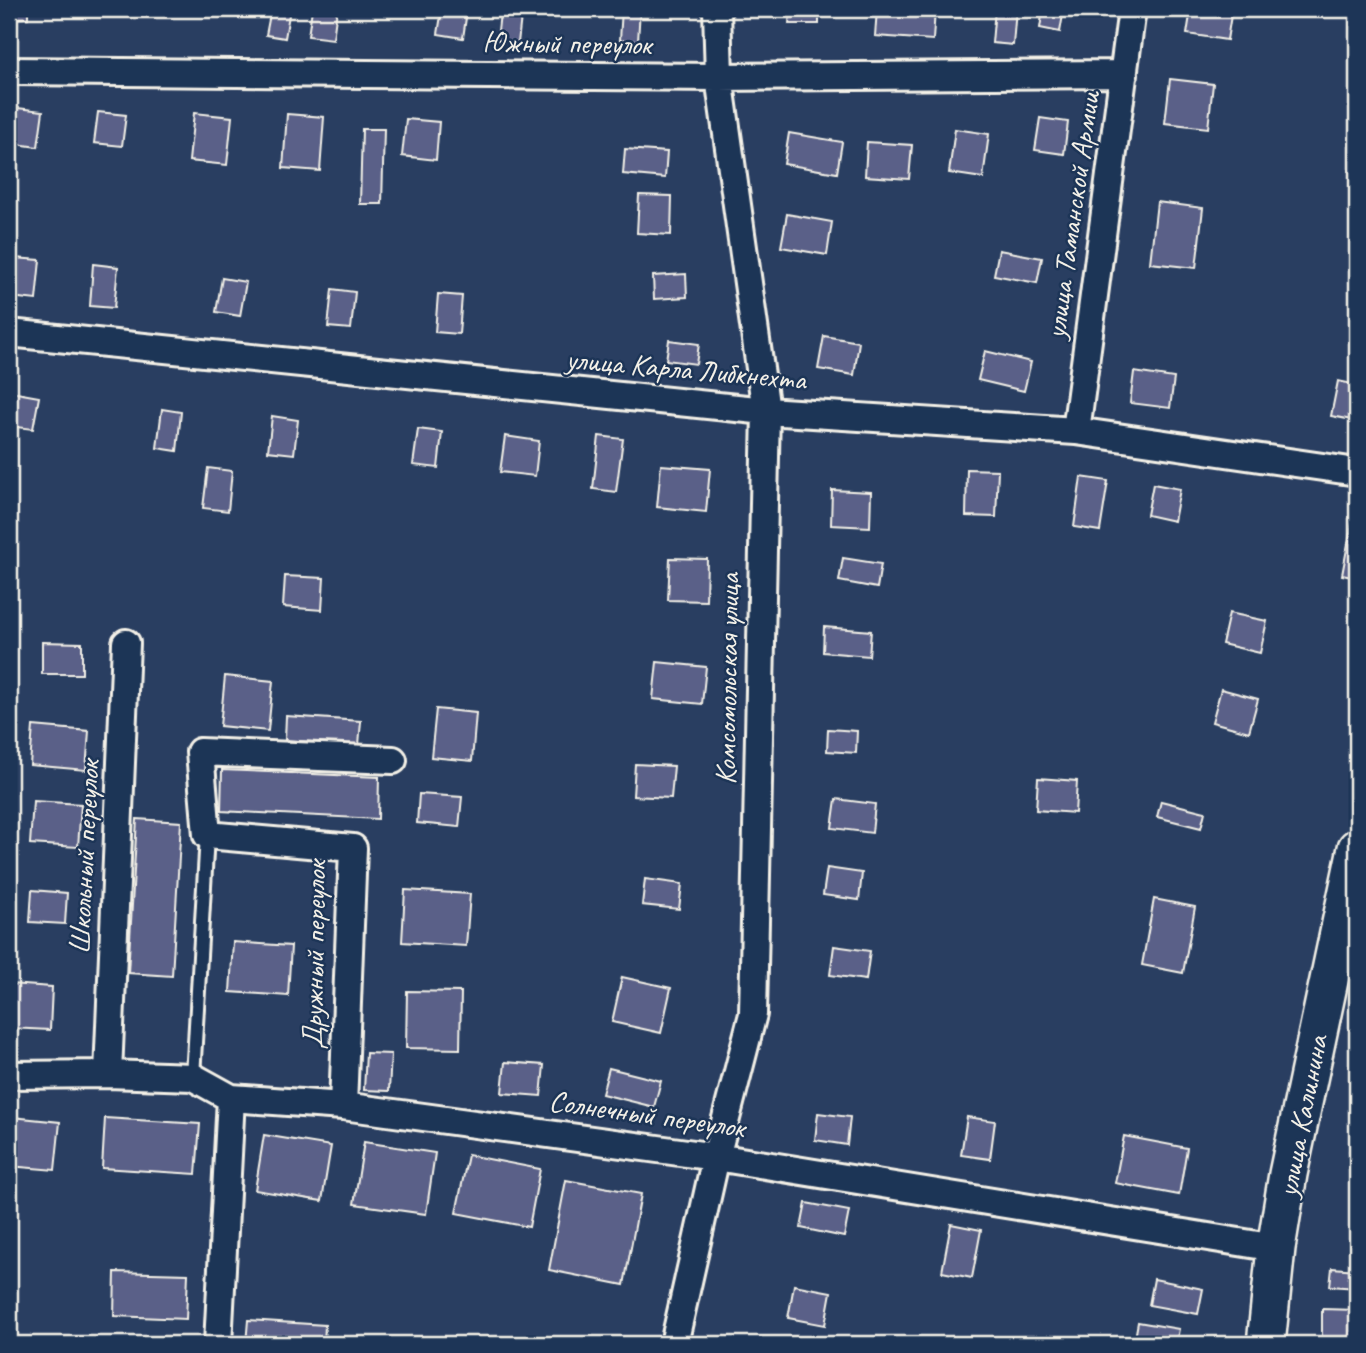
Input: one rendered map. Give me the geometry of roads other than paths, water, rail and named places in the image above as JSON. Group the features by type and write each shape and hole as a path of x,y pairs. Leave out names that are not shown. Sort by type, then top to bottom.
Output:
{"street":[{"name":"Комсомольская улица","path":"674,1344 716,1157 753,1014 766,411 719,77 717,9"},
{"name":"улица Таманской Армии","path":"1076,431 1132,9"},
{"name":"Южный переулок","path":"9,71 719,77 1124,74"},
{"name":"улица Карла Либкнехта","path":"9,333 766,411 1076,431 1357,472"},
{"name":"Школьный переулок","path":"108,1074 126,643"},
{"path":"207,835 200,752 393,760"},
{"name":"Дружный переулок","path":"207,835 353,848 344,1106"},
{"name":"улица Калинина","path":"1266,1344 1276,1248 1288,1174 1357,848"},
{"name":"Солнечный переулок","path":"9,1075 193,1077 231,1098 344,1106 716,1157 1276,1248"},
{"path":"218,1344 231,1098"}],"lane":[{"path":"193,1077 207,835"}]}
